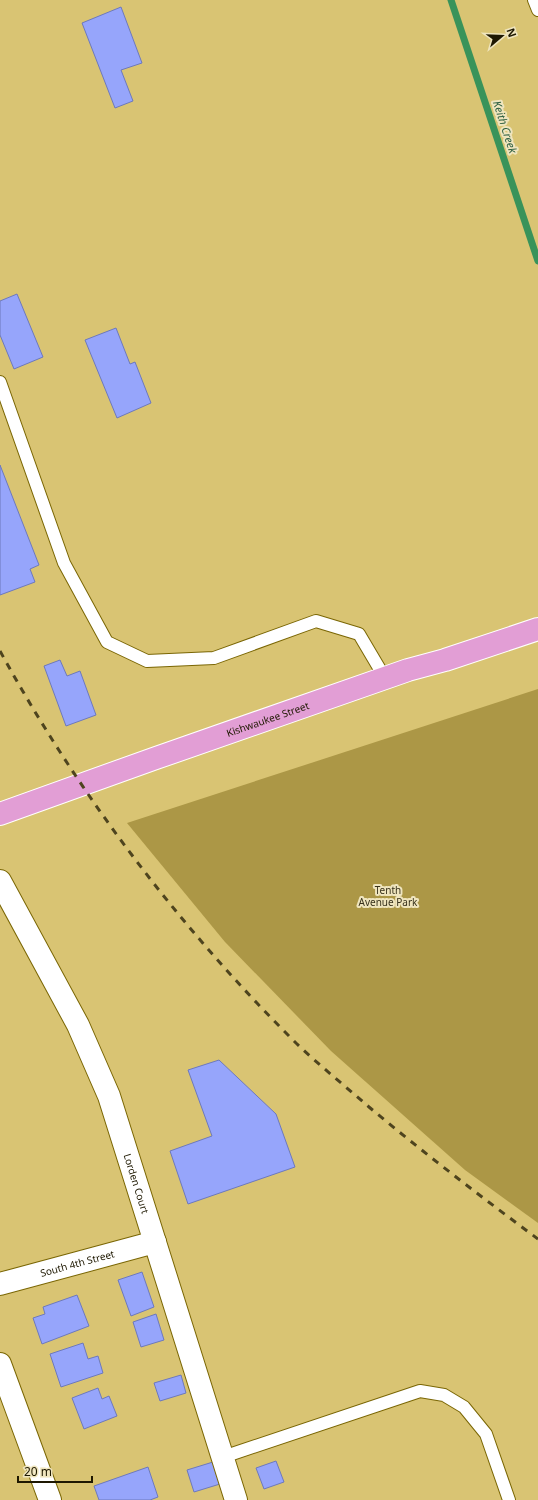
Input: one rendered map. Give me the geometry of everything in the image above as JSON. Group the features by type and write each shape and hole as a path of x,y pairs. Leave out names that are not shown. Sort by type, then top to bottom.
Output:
{"main road":[{"name":"Kishwaukee Street","path":"0,814 385,678 538,629"}],"street":[{"name":"Lorden Court","path":"0,881 78,1025 109,1096 236,1500"},
{"name":"South 4th Street","path":"0,1284 156,1242"},
{"path":"0,1364 50,1500"}],"lane":[{"path":"534,0 538,10"},
{"path":"0,382 64,563 107,642 147,661 214,658 316,621 359,634 385,678"},
{"path":"223,1457 420,1391 444,1395 464,1407 486,1434 509,1500"}],"green space":[{"name":"Tenth Avenue Park","path":"538,689 538,1223 465,1170 331,1051 225,942 127,823"}],"building":[{"path":"121,7 142,63 121,70 133,101 115,108 82,23"},
{"path":"17,294 43,357 14,369 0,335 0,301"},
{"path":"116,328 130,364 135,362 151,403 117,418 85,340"},
{"path":"0,465 39,565 30,569 35,582 0,595"},
{"path":"60,660 67,676 80,671 96,715 66,726 44,666"},
{"path":"219,1060 276,1114 295,1167 188,1204 170,1151 212,1136 188,1070"},
{"path":"142,1272 154,1307 131,1316 118,1280"},
{"path":"77,1295 89,1326 42,1344 33,1318 45,1314 43,1307"},
{"path":"156,1314 164,1340 141,1347 133,1322"},
{"path":"83,1343 88,1359 98,1356 103,1373 61,1387 50,1354"},
{"path":"181,1375 186,1393 160,1401 154,1383"},
{"path":"98,1388 102,1399 109,1396 117,1416 84,1429 72,1398"},
{"path":"276,1461 284,1482 264,1489 256,1468"},
{"path":"213,1462 220,1484 194,1492 187,1470"},
{"path":"148,1467 158,1497 150,1500 99,1500 94,1486"}],"waterway":[{"name":"Keith Creek","path":"451,0 538,261"}],"railway":[{"path":"0,651 63,757 134,858 172,906 253,999 296,1043 369,1107 452,1174 538,1239"}]}
